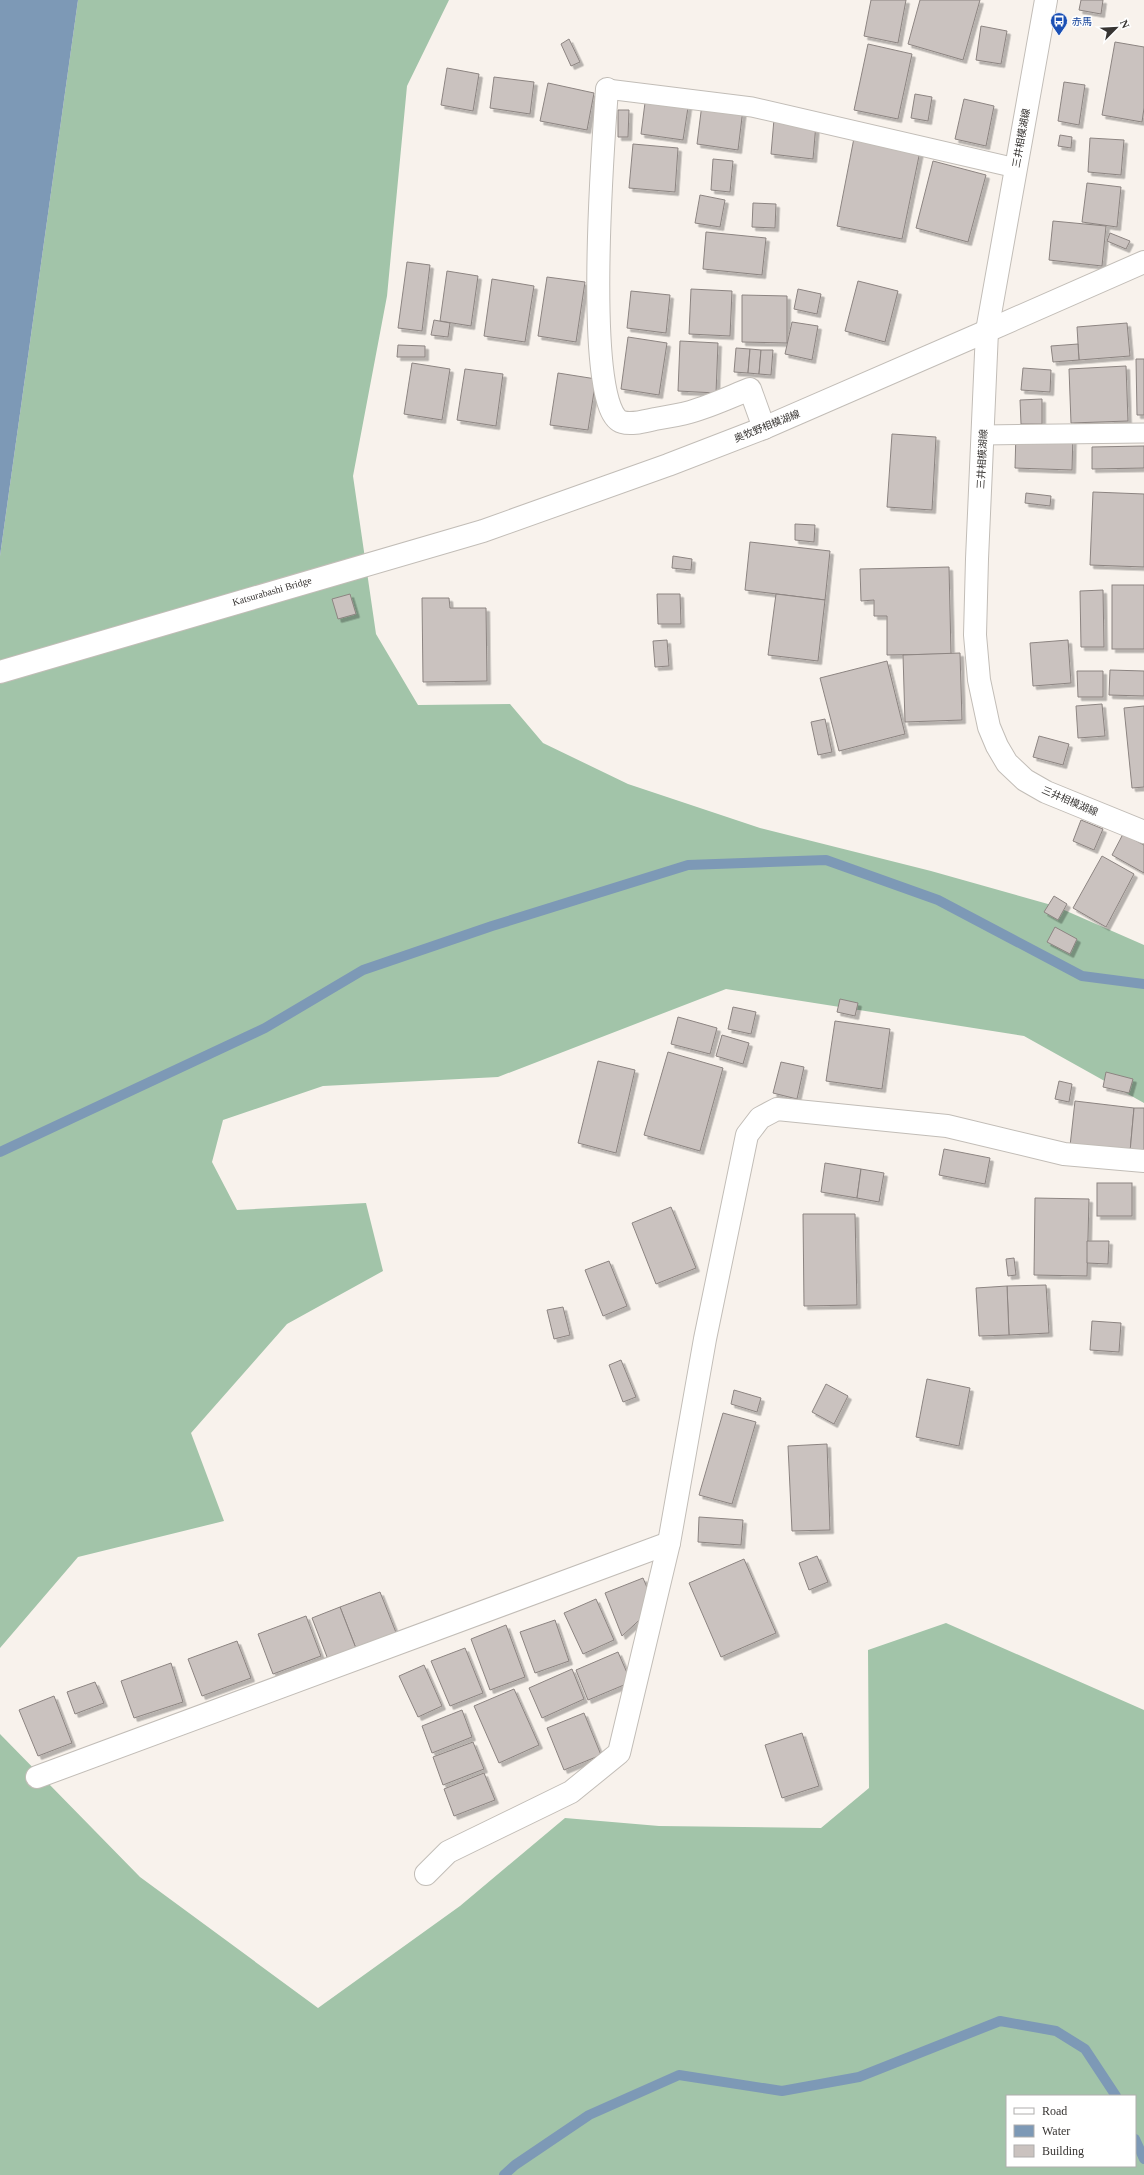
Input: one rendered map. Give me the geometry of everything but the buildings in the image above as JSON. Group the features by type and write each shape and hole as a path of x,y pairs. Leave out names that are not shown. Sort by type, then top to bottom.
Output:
{"street":[{"name":"三井相模湖線","path":"1046,0 987,331 975,635 979,680 989,727 997,746 1007,763 1025,780 1046,792 1144,832"},
{"path":"607,89 599,245 600,361 604,390 612,414 621,422 636,423 691,412 750,389 764,428"},
{"name":"奥牧野相模湖線","path":"543,510 764,428 1144,262"},
{"name":"Katsurabashi Bridge","path":"0,672 483,530 543,510"},
{"path":"426,1874 448,1852 570,1792 619,1754 669,1543 705,1339 747,1135 760,1118 777,1109 948,1126 1064,1154 1144,1161"},
{"path":"36,1776 669,1543"}],"lane":[{"path":"607,89 752,107 1016,168"},
{"path":"983,435 1144,432"}],"green space":[{"path":"78,0 449,0 407,86 387,296 353,476 376,634 418,705 510,704 543,743 628,784 760,828 931,871 1055,906 1144,945 1144,1103 1024,1036 726,989 498,1077 323,1086 223,1120 212,1162 237,1210 366,1203 383,1271 287,1324 191,1433 224,1521 78,1557 0,1648 0,556"},
{"path":"946,1623 1144,1710 1144,2175 0,2175 0,1734 140,1877 318,2008 460,1906 565,1818 659,1826 821,1828 869,1788 868,1650"}],"water":[{"path":"0,0 78,0 0,556"}],"waterway":[{"path":"0,1152 265,1028 363,970 492,926 688,865 826,860 938,900 1082,976 1144,984"},
{"path":"504,2175 515,2165 589,2115 679,2075 782,2091 859,2077 1000,2021 1056,2031 1085,2049 1115,2095"},
{"path":"1136,2141 1144,2159"}],"place":[{"name":"赤馬","path":"1059,36"}]}
